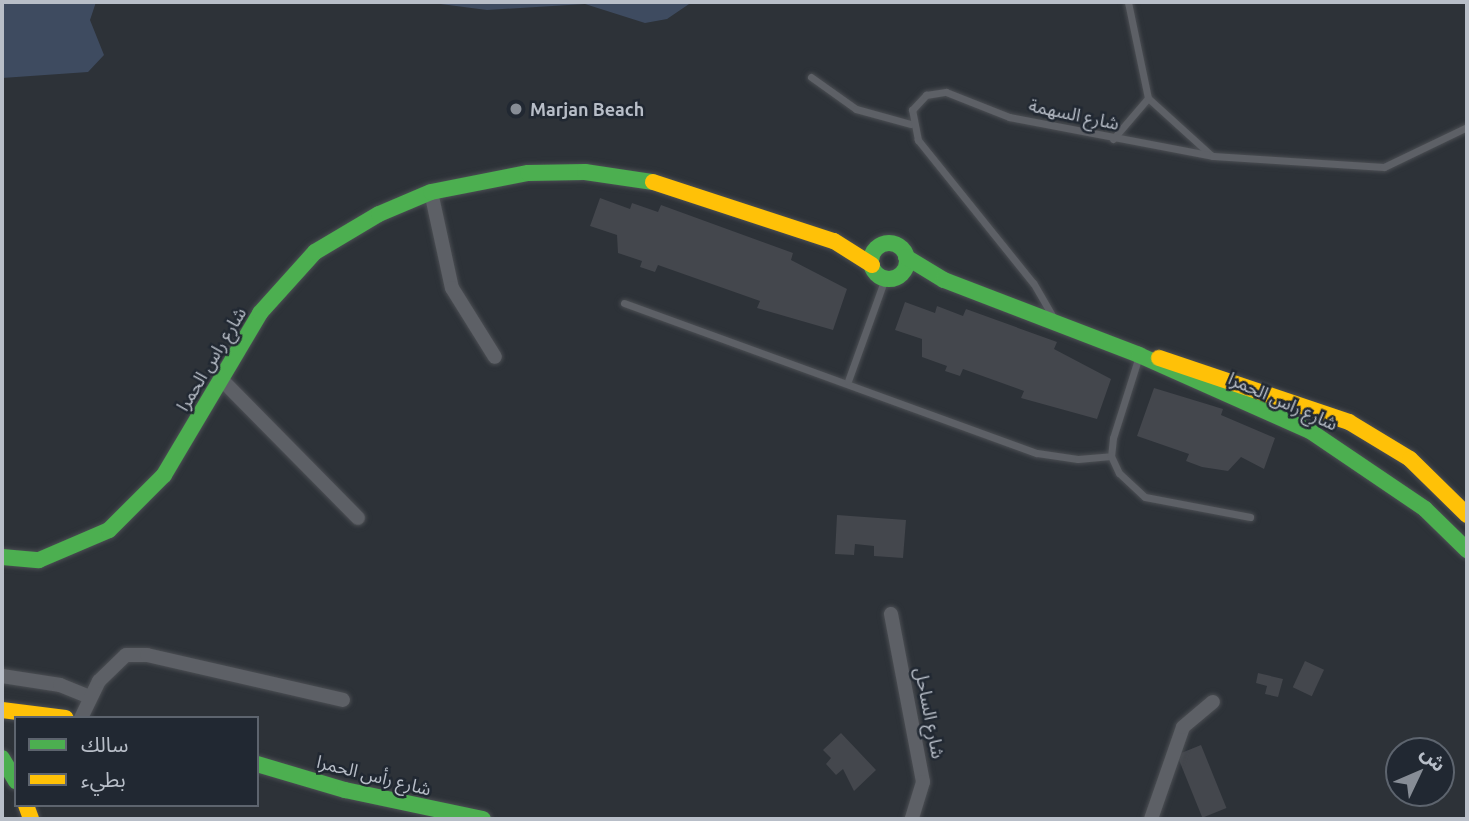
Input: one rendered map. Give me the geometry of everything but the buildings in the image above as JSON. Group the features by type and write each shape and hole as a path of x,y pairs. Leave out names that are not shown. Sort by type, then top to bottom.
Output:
{"street":[{"name":"شارع راس الحمرا","path":"2,557 39,560 109,530 164,475 260,313 315,252 379,214 431,192 528,173 585,172 663,184 834,241 882,245"},
{"path":"431,192 452,288 495,357"},
{"name":"شارع راس الحمرا","path":"834,241 872,265"},
{"path":"894,244 906,257 902,274 885,278 872,265 882,245 894,244"},
{"name":"شارع راس الحمرا","path":"906,257 944,280 1139,355 1338,446 1425,509 1467,550"},
{"name":"شارع راس الحمرا","path":"902,274 944,280"},
{"name":"شارع راس الحمرا","path":"1139,355 1171,359 1349,422 1410,459 1467,515"},
{"path":"221,379 358,518"},
{"name":"شارع الساحل","path":"891,614 923,782 912,819"},
{"path":"82,716 90,697 110,666 126,655 147,655 343,700"},
{"path":"2,676 60,685 90,697"},
{"path":"1151,819 1183,727 1213,702"},
{"path":"2,710 49,716"},
{"path":"2,758 14,778"},
{"name":"شارع رأس الحمرا","path":"259,765 345,790 483,819"}],"lane":[{"path":"1128,2 1148,98 1213,156"},
{"path":"811,77 856,109 911,124 918,141 1045,301 1053,323"},
{"name":"شارع السهمة","path":"911,124 912,110 926,94 946,92 1009,117 1113,139 1213,156 1384,167 1467,127"},
{"path":"1113,139 1148,98"},
{"path":"848,381 885,278"},
{"path":"624,303 848,381 1037,453 1078,459 1111,456"},
{"path":"1139,355 1119,409 1111,456 1130,488 1145,496 1250,517"}],"water":[{"path":"2,2 96,2 90,20 104,55 88,72 2,78"},
{"path":"425,2 692,2 667,19 645,23 585,4 487,10"}],"traffic: fast":[{"path":"2,557 39,560 109,530 164,475 260,313 315,252 379,214 431,192 528,173 585,172 653,182"},
{"path":"889,243 901,249 907,261 901,273 889,279 877,273 871,261 877,249 889,243"},
{"path":"906,257 944,280 1139,355 1310,431 1425,509 1467,550"},
{"path":"2,758 14,778"},
{"path":"259,765 345,790 483,819"}],"traffic: slow":[{"path":"653,182 834,241 872,265"},
{"path":"1159,358 1349,422 1410,459 1467,515"},
{"path":"2,710 49,716"},
{"path":"27,807 31,819"}],"place":[{"name":"Marjan Beach","path":"516,109"}]}
